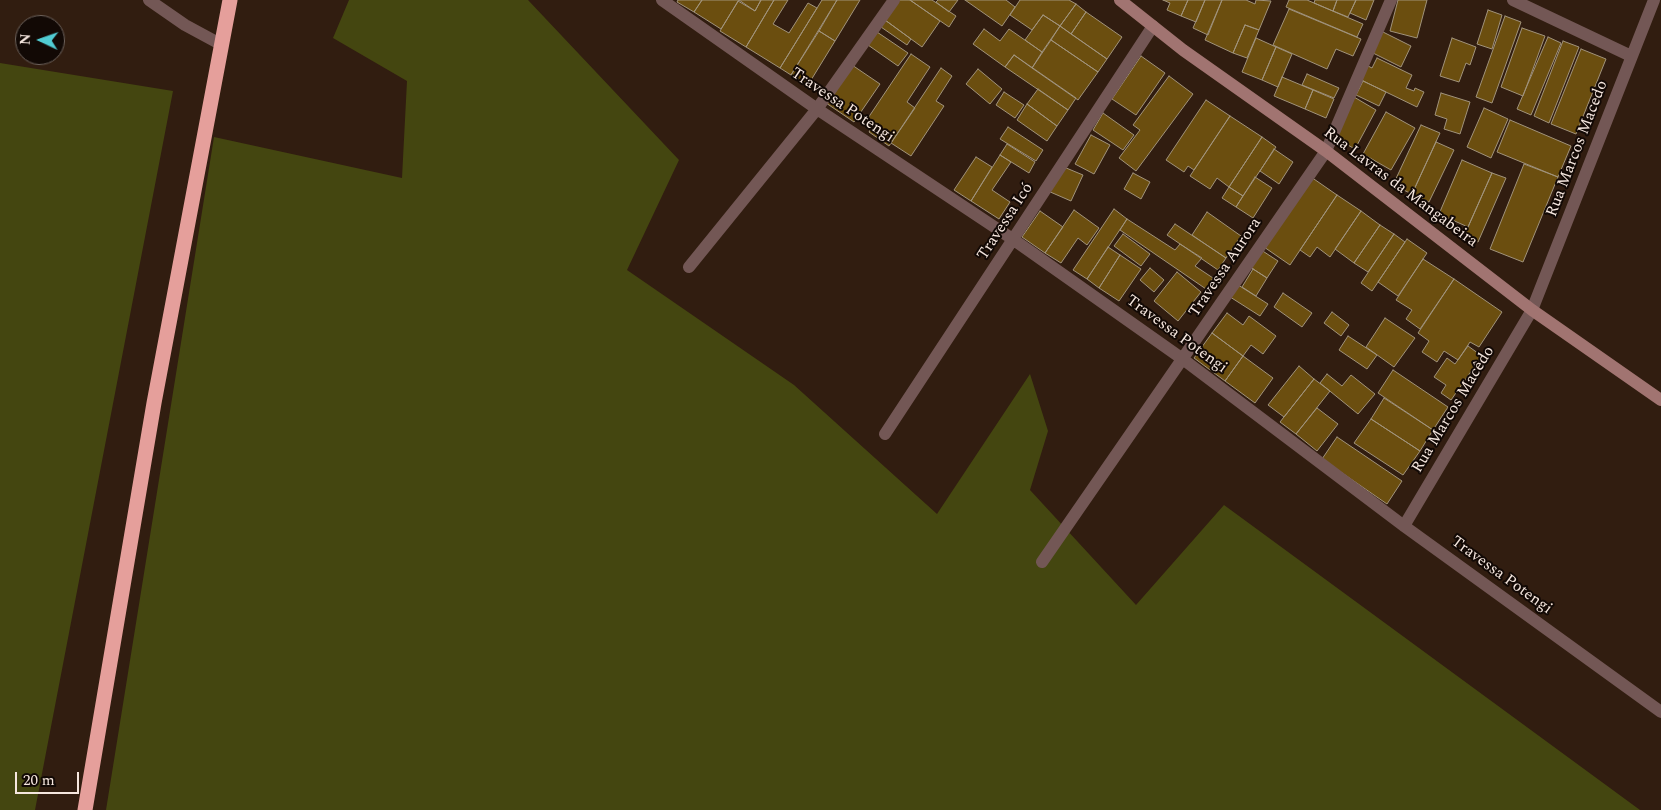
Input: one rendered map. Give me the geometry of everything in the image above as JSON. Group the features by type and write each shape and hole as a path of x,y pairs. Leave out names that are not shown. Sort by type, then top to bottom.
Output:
{"highway":[{"path":"85,810 154,403 230,0"}],"street":[{"path":"149,0 185,25 222,45"},
{"name":"Travessa Potengi","path":"662,0 817,109 1014,240 1184,360 1404,526 1661,712"},
{"path":"689,268 817,109 894,0"},
{"name":"Rua Lavras da Mangabeira","path":"1120,0 1183,50 1326,151 1532,310 1661,400"},
{"name":"Travessa Aurora","path":"1042,562 1184,360 1326,151 1391,0"},
{"path":"1513,0 1631,56"},
{"name":"Rua Marcos Macedo","path":"1532,310 1654,0"},
{"name":"Travessa Icó","path":"885,434 1014,240 1152,26"},
{"name":"Rua Marcos Macêdo","path":"1404,526 1532,310"}],"shaded area":[{"path":"349,0 528,0 679,160 627,270 794,385 937,514 1030,374 1048,431 1030,490 1136,605 1224,505 1640,810 106,810 214,137 402,178 407,81 333,38"},
{"path":"0,63 173,91 35,810 0,810"}],"building":[{"path":"678,0 702,0 694,12 677,2"},
{"path":"702,0 739,0 721,29 694,12"},
{"path":"739,0 761,0 755,11"},
{"path":"761,0 774,0 746,47 720,31 738,1 755,11"},
{"path":"774,0 788,0 773,24 789,33 808,3 817,8 780,68 746,47"},
{"path":"822,0 837,0 791,75 780,68"},
{"path":"837,0 860,0 835,41 819,31"},
{"path":"899,0 910,0 940,21 922,47 885,20"},
{"path":"910,0 932,0 956,16 949,27"},
{"path":"938,0 958,0 949,12 936,2"},
{"path":"965,0 1006,0 1015,7 1002,26"},
{"path":"1020,0 1069,0 1076,4 1060,26 1043,15 1032,30 1010,15"},
{"path":"1163,0 1188,0 1181,16 1167,10 1170,3"},
{"path":"1188,0 1205,0 1196,22 1181,16"},
{"path":"1205,0 1222,0 1208,35 1193,28"},
{"path":"1222,0 1246,0 1255,4 1256,0 1271,1 1259,30 1245,25 1233,53 1205,40"},
{"path":"1289,0 1307,0 1363,24 1357,37 1286,7"},
{"path":"1315,0 1337,0 1333,11 1314,3"},
{"path":"1337,0 1356,0 1348,17 1333,11"},
{"path":"1356,0 1374,0 1366,20 1350,13"},
{"path":"1398,0 1427,0 1417,38 1390,31"},
{"path":"1076,4 1086,12 1071,34 1060,26"},
{"path":"1289,9 1361,39 1353,56 1336,49 1327,69 1273,45"},
{"path":"1488,10 1502,15 1492,49 1477,44"},
{"path":"1086,12 1122,37 1107,59 1071,34"},
{"path":"1043,15 1060,26 1042,52 1025,40"},
{"path":"1505,16 1521,22 1492,103 1476,97"},
{"path":"885,20 911,39 907,45 881,27"},
{"path":"1245,25 1259,30 1247,58 1233,53"},
{"path":"1060,26 1107,59 1098,72 1051,40"},
{"path":"1522,28 1545,36 1523,96 1501,87"},
{"path":"984,29 1000,41 1009,29 1042,52 1032,68 1014,55 1005,67 973,44"},
{"path":"819,31 835,41 808,85 791,75"},
{"path":"1381,31 1411,46 1401,67 1371,52"},
{"path":"877,32 908,53 898,66 868,45"},
{"path":"1548,37 1561,43 1531,115 1517,109"},
{"path":"1256,38 1276,47 1262,80 1242,72"},
{"path":"1452,38 1476,47 1470,65 1466,63 1459,82 1440,76"},
{"path":"1051,40 1098,72 1078,100 1032,68"},
{"path":"1563,41 1579,47 1549,123 1534,116"},
{"path":"1276,47 1292,54 1278,87 1262,80"},
{"path":"1581,49 1606,59 1576,134 1551,124"},
{"path":"911,54 930,67 907,102 915,108 889,146 869,132 873,126 866,121"},
{"path":"1014,55 1076,98 1068,110 1005,67"},
{"path":"1141,56 1165,73 1136,115 1112,99"},
{"path":"1377,58 1412,75 1406,88 1414,91 1415,88 1424,92 1417,107 1357,78 1364,64 1372,68"},
{"path":"852,65 880,84 854,122 826,103"},
{"path":"941,68 952,76 936,101 944,106 911,156 891,143"},
{"path":"978,69 1002,89 990,104 966,84"},
{"path":"1307,74 1339,88 1334,98 1302,85"},
{"path":"1169,76 1193,94 1136,171 1119,158 1140,130 1133,125"},
{"path":"1282,77 1313,90 1305,109 1274,96"},
{"path":"1363,81 1386,92 1379,106 1356,95"},
{"path":"1038,89 1068,110 1057,126 1027,104"},
{"path":"1313,90 1334,99 1326,118 1305,109"},
{"path":"1004,92 1024,105 1015,118 996,105"},
{"path":"1441,93 1470,102 1460,134 1444,129 1447,119 1435,115"},
{"path":"1354,97 1376,110 1355,149 1333,137"},
{"path":"1206,100 1230,116 1194,170 1188,166 1184,172 1166,160"},
{"path":"1027,104 1057,126 1047,141 1017,120"},
{"path":"1484,108 1508,119 1491,158 1467,147"},
{"path":"1386,112 1415,128 1391,170 1363,154"},
{"path":"1103,113 1134,135 1123,150 1093,130"},
{"path":"1230,116 1262,137 1229,187 1217,178 1210,189 1190,176"},
{"path":"1510,120 1571,146 1558,177 1497,152"},
{"path":"1421,125 1440,133 1412,194 1393,185"},
{"path":"1008,127 1043,150 1036,161 1000,139"},
{"path":"1091,135 1110,145 1094,174 1075,164"},
{"path":"1262,137 1276,147 1243,196 1229,187"},
{"path":"1436,142 1454,150 1429,202 1412,194"},
{"path":"1007,144 1035,162 1029,173 1000,155"},
{"path":"1274,149 1293,162 1279,184 1260,171"},
{"path":"1000,155 1011,162 992,190 1010,202 999,219 971,201"},
{"path":"976,157 992,167 971,201 954,190"},
{"path":"1462,160 1492,173 1468,227 1439,214"},
{"path":"1524,164 1558,177 1523,262 1490,249"},
{"path":"1059,165 1083,175 1071,201 1048,191"},
{"path":"1133,173 1150,182 1141,199 1124,189"},
{"path":"1492,173 1506,178 1478,242 1464,236"},
{"path":"1255,177 1272,188 1253,218 1236,207"},
{"path":"1311,177 1337,195 1290,265 1264,247"},
{"path":"1229,187 1243,196 1236,207 1222,198"},
{"path":"1337,195 1361,211 1330,257 1317,247 1310,257 1300,250"},
{"path":"1114,209 1127,219 1087,279 1073,270"},
{"path":"1074,210 1099,228 1087,245 1078,238 1061,263 1045,253"},
{"path":"1040,211 1063,227 1045,253 1022,237"},
{"path":"1361,211 1380,225 1354,263 1335,249"},
{"path":"1207,212 1241,236 1226,258 1192,235"},
{"path":"1127,219 1175,250 1180,244 1202,258 1195,266 1213,278 1206,289 1120,230"},
{"path":"1175,224 1226,258 1218,270 1167,235"},
{"path":"1380,225 1394,234 1368,272 1354,263"},
{"path":"1123,234 1150,254 1141,266 1114,246"},
{"path":"1394,234 1405,242 1372,291 1361,283"},
{"path":"1407,239 1427,253 1398,296 1378,282"},
{"path":"1255,246 1278,261 1267,278 1244,263"},
{"path":"1108,247 1120,255 1099,288 1087,279"},
{"path":"1120,255 1141,269 1119,301 1099,288"},
{"path":"1423,259 1454,279 1420,329 1406,319 1412,310 1396,300"},
{"path":"1150,268 1164,280 1154,292 1140,280"},
{"path":"1253,269 1267,278 1256,296 1242,287"},
{"path":"1177,272 1201,292 1178,321 1154,301"},
{"path":"1454,279 1502,312 1479,347 1470,342 1458,360 1444,351 1437,362 1422,352 1429,341 1418,333"},
{"path":"1235,283 1268,304 1260,316 1227,295"},
{"path":"1283,293 1312,313 1302,327 1274,307"},
{"path":"1332,312 1349,325 1341,336 1324,323"},
{"path":"1227,313 1243,325 1249,316 1276,336 1263,354 1251,345 1243,356 1212,333"},
{"path":"1385,318 1415,338 1394,367 1366,347"},
{"path":"1212,333 1243,356 1225,381 1194,358"},
{"path":"1348,336 1377,355 1367,369 1339,350"},
{"path":"1468,346 1482,356 1451,400 1441,393 1446,385 1434,377 1447,358 1455,364"},
{"path":"1243,356 1273,378 1255,403 1225,381"},
{"path":"1299,366 1314,379 1284,417 1268,405"},
{"path":"1393,370 1448,407 1433,430 1378,393"},
{"path":"1327,374 1342,386 1351,375 1375,394 1358,414 1320,383"},
{"path":"1314,379 1330,391 1296,434 1280,422"},
{"path":"1384,398 1433,430 1420,451 1371,419"},
{"path":"1317,408 1338,424 1317,451 1296,434"},
{"path":"1371,419 1420,451 1403,475 1354,443"},
{"path":"1337,437 1402,481 1387,504 1322,459"}]}
